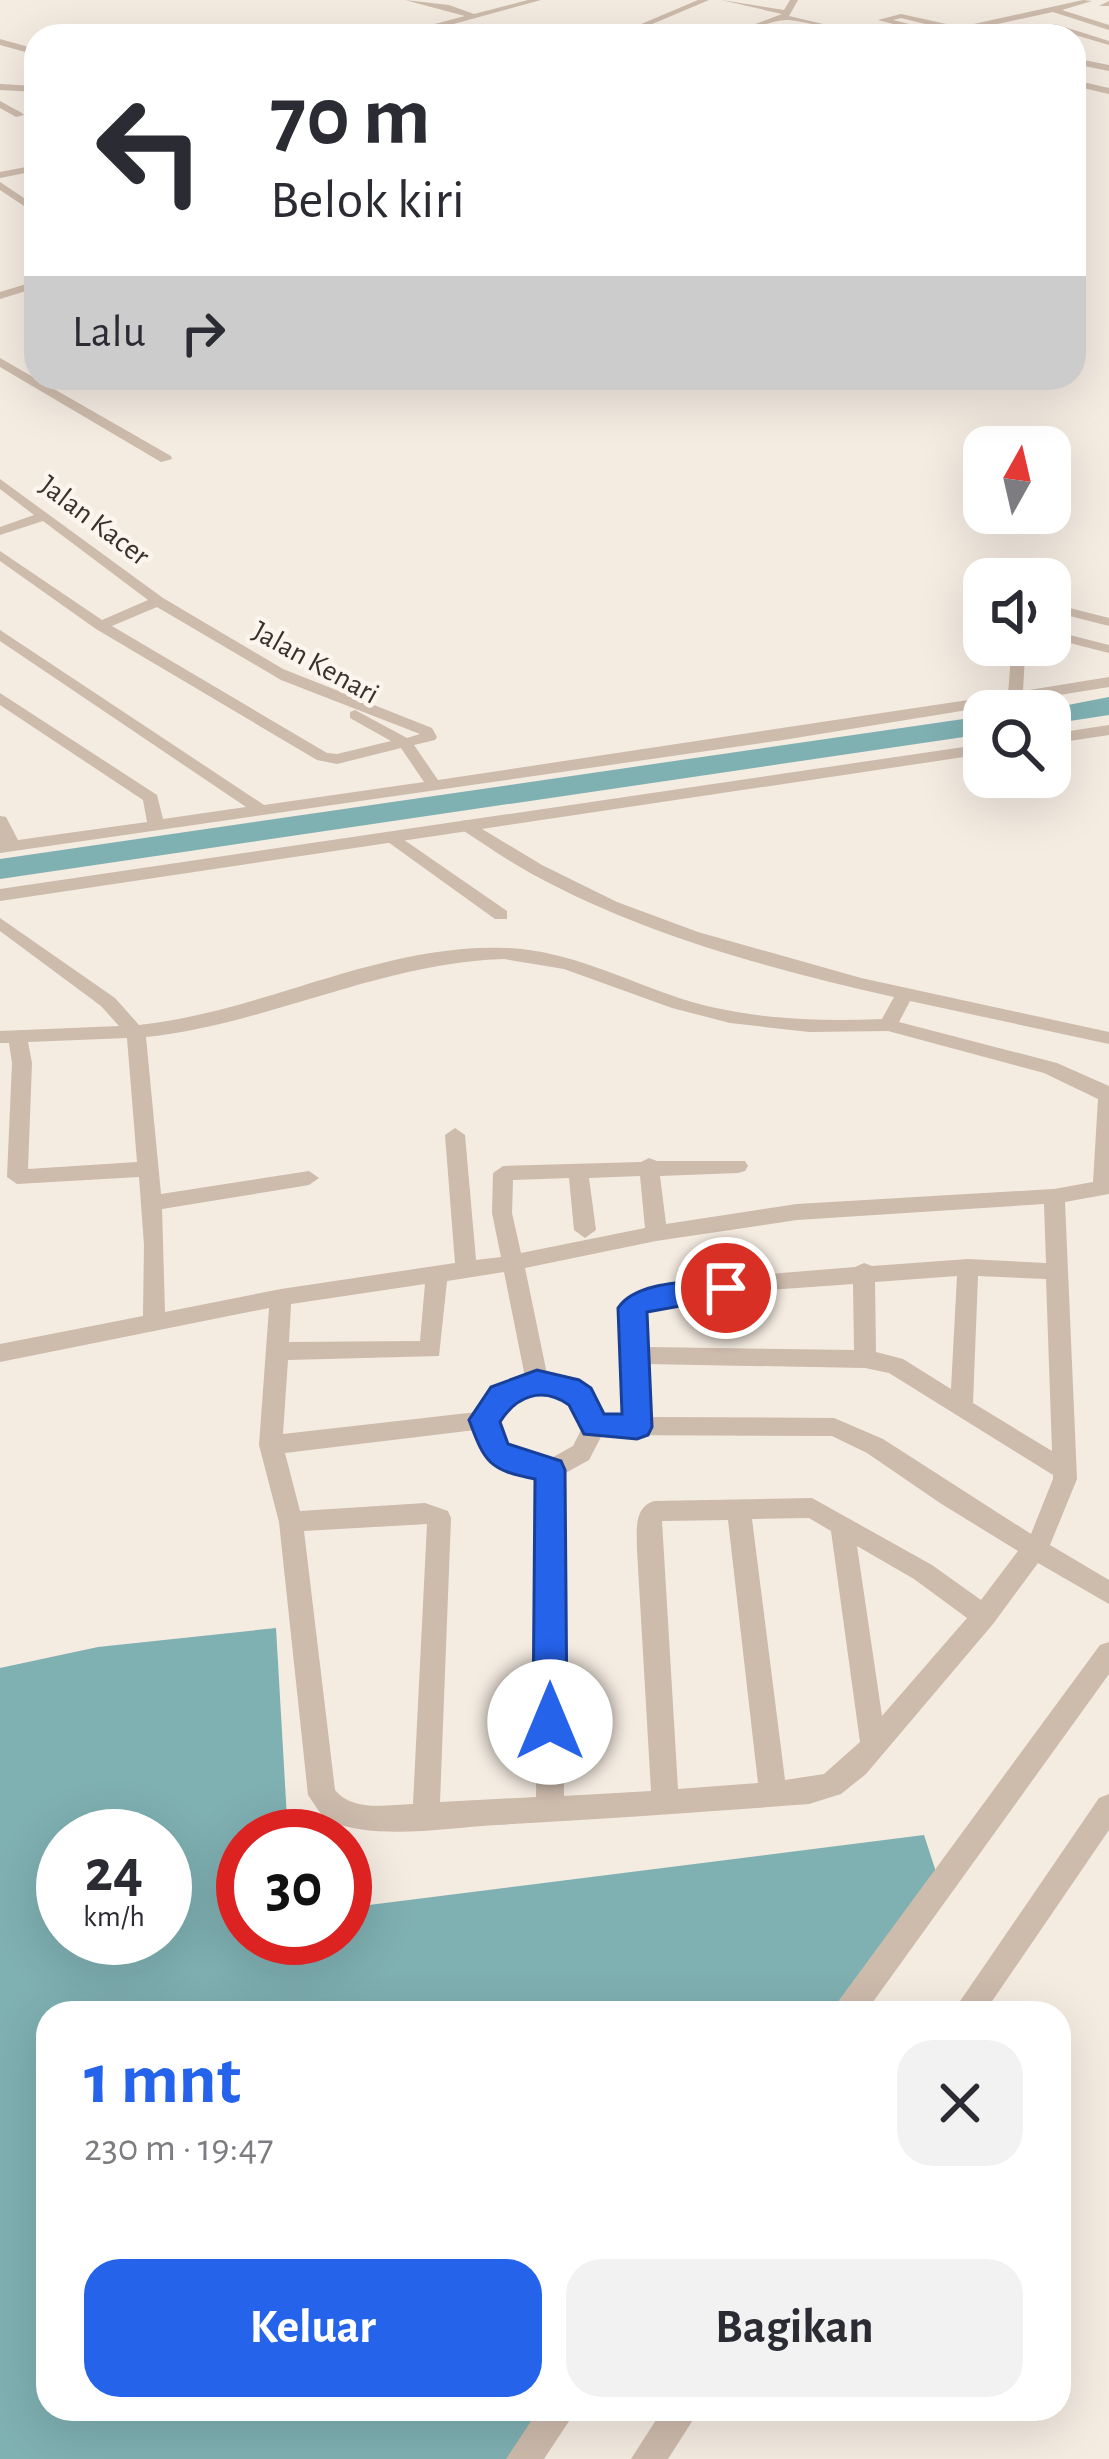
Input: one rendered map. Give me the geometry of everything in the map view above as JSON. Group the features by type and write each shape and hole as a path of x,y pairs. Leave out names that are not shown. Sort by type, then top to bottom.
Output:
{"street":[{"path":"409,0 478,18"},
{"path":"451,24 537,0"},
{"path":"646,24 705,0"},
{"path":"761,24 786,15 794,1 777,0"},
{"path":"987,24 1086,1 1107,5"},
{"path":"724,2 822,24"},
{"path":"891,3 970,24"},
{"path":"1034,5 1109,28"},
{"path":"899,24 882,20 914,9"},
{"path":"894,15 934,24"},
{"path":"1024,16 1048,24"},
{"path":"0,104 19,115"},
{"path":"0,184 24,203"},
{"path":"48,390 166,459"},
{"name":"Jalan Kacer","path":"0,483 158,601"},
{"path":"0,531 45,516"},
{"path":"0,555 101,626 322,758 337,759 430,734 275,671"},
{"path":"101,626 158,601"},
{"name":"Jalan Kenari","path":"158,601 405,743 433,784"},
{"path":"1071,612 1109,622"},
{"path":"0,634 261,810"},
{"path":"1071,640 1109,650"},
{"path":"1059,690 1109,682"},
{"path":"0,698 151,798 156,825"},
{"path":"0,821 6,847 963,705"},
{"path":"1071,736 1109,730"},
{"path":"0,895 963,752"},
{"path":"467,825 538,871 614,905 824,975 1109,1038"},
{"path":"394,838 501,915"},
{"path":"0,923 107,1002 136,1033 152,1203 154,1322"},
{"path":"0,1353 281,1297 512,1263 656,1233 796,1212 1054,1196 1106,1188 1108,1099 1103,1090 1050,1068 888,1024 837,1028 748,1020 509,953 458,956 216,1019 136,1033 8,1036 22,1063 8,1179 149,1169"},
{"path":"888,1024 904,995"},
{"path":"455,1135 466,1268"},
{"path":"537,1382 500,1176 508,1171 650,1165 738,1166"},
{"path":"650,1165 656,1233"},
{"path":"578,1169 585,1230"},
{"path":"152,1203 309,1178"},
{"path":"281,1297 271,1445 290,1522 323,1798 335,1811 370,1819 426,1818 773,1793 831,1785 857,1766 984,1616 1035,1549 1057,1508 1063,1469 1054,1196"},
{"path":"637,1427 632,1308 640,1301 863,1271 968,1267 1057,1272"},
{"path":"961,1406 968,1267"},
{"path":"863,1271 866,1359"},
{"path":"280,1351 431,1350 438,1272"},
{"path":"636,1355 866,1359 895,1365 1063,1469"},
{"path":"271,1445 484,1420 501,1395 537,1382 568,1388 580,1397 595,1426"},
{"path":"484,1420 496,1452 510,1462 550,1470 581,1453 595,1426"},
{"path":"595,1426 834,1427 875,1446 1109,1593"},
{"path":"550,1470 550,1807"},
{"path":"664,1803 650,1515 657,1510 806,1507 984,1616"},
{"path":"739,1508 773,1793"},
{"path":"290,1522 425,1514 439,1518 426,1818"},
{"path":"842,1525 873,1742"},
{"path":"857,2001 1109,1653"},
{"path":"975,2001 1109,1807"},
{"path":"524,2459 551,2421"},
{"path":"648,2459 675,2421"}],"water":[{"path":"276,1628 286,1809 216,1809 216,1965 372,1965 372,1905 924,1835 939,1881 850,2001 36,2001 36,2421 537,2421 509,2459 0,2459 0,1668 98,1647"}],"waterway":[{"path":"1071,712 1109,706"},
{"path":"0,869 963,728"}],"route":[{"path":"550,1722 550,1470 510,1462 496,1452 484,1420 501,1395 537,1382 568,1388 580,1397 590,1408 595,1426 637,1427 632,1308 640,1301 726,1288"}]}
